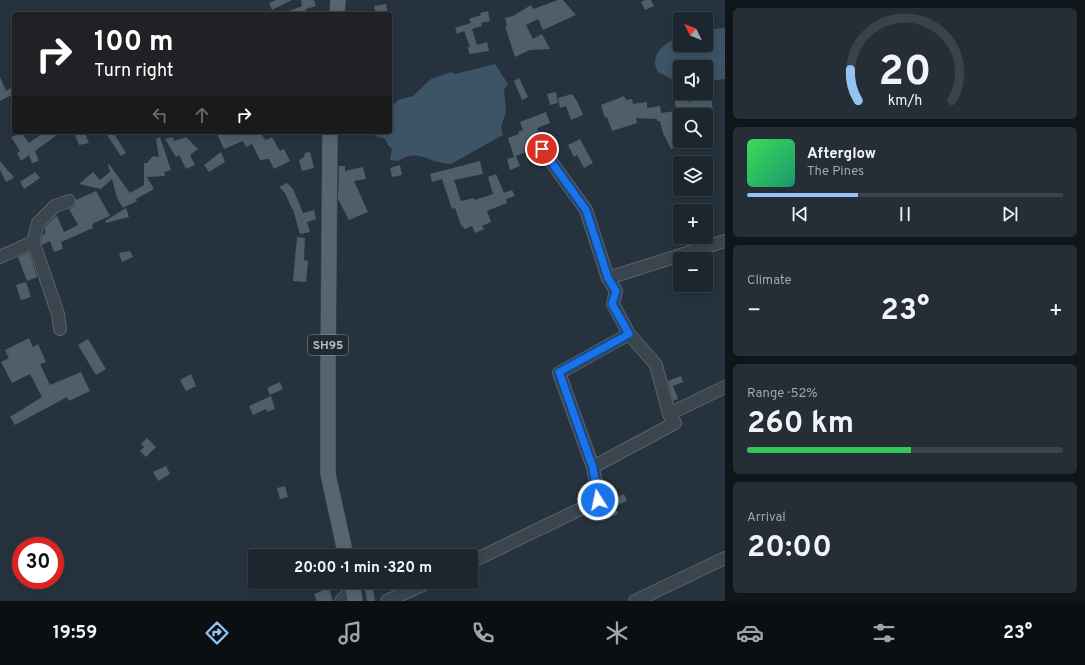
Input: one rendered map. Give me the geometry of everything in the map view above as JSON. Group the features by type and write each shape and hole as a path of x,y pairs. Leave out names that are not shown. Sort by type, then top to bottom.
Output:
{"main road":[{"path":"337,12 338,0"},
{"name":"SH95","path":"330,134 328,474 344,549"}],"street":[{"path":"542,149 586,210 608,278 616,291 612,304 629,334 656,366 669,414 675,423 593,468"},
{"path":"60,328 58,314 33,241 38,224 55,206 69,201"},
{"path":"0,257 33,241"},
{"path":"608,278 725,241"},
{"path":"478,559 598,500 593,468 559,372 629,334"},
{"path":"669,414 725,387"},
{"path":"635,601 725,558"},
{"path":"387,601 414,589"},
{"path":"341,601 354,590"}],"water":[{"path":"725,28 725,79 713,80 713,60 673,60 673,79 658,72 655,64 655,58 663,46 673,40 673,52 713,52 713,29"},
{"path":"495,64 508,84 504,89 506,112 501,127 503,135 451,164 437,162 425,157 417,156 409,156 398,161 390,160 392,149 385,139 375,136 376,134 392,134 392,106 398,100 413,96 431,79 451,72 455,74"}],"building":[{"path":"276,0 292,0 272,10 269,3"},
{"path":"301,0 314,0 316,6 306,9 306,12 286,12 302,6"},
{"path":"558,0 563,0 576,15 543,30 538,19 526,25 533,39 542,34 550,49 530,50 515,57 505,26 507,26 505,18 513,16 531,5 533,9"},
{"path":"651,0 654,6 645,10 641,2"},
{"path":"386,4 388,12 376,12 374,6"},
{"path":"488,11 490,21 481,23 482,26 472,29 477,45 487,42 489,51 469,54 468,47 470,47 464,31 457,34 455,28 471,23 469,19 481,15 480,13"},
{"path":"0,77 6,91 12,87 12,95 0,101"},
{"path":"519,78 528,97 522,100 514,81"},
{"path":"556,92 558,103 550,105 547,94"},
{"path":"572,94 583,115 571,120 566,106 560,108 558,98"},
{"path":"624,96 626,100 632,99 633,104 647,102 647,108 660,106 661,113 673,111 673,148 671,149 663,133 660,121 657,121 657,119 636,118 637,123 612,131 607,117 605,118 601,105"},
{"path":"688,100 688,102 697,100 711,100 713,108 676,108 675,101"},
{"path":"546,112 550,123 537,128 538,131 535,133 539,142 535,148 516,156 520,166 510,170 507,159 514,157 508,138 519,134 518,132 523,130 520,122"},
{"path":"23,134 29,143 41,134 58,134 35,151 39,161 32,163 29,155 21,161 17,153 20,151 11,137"},
{"path":"85,134 89,143 79,145 75,135"},
{"path":"106,134 114,134 126,153 121,156"},
{"path":"217,134 261,134 266,140 272,137 280,151 284,149 290,161 274,169 269,159 260,160 252,144 246,147 243,141 224,149"},
{"path":"160,137 171,170 164,172 165,176 147,177 154,189 136,199 137,201 123,208 117,198 112,179 101,189 79,184 93,172 100,180 110,172 109,164 130,193 144,185 144,163 147,163 153,156 159,157 156,139"},
{"path":"173,137 174,141 186,137 198,149 190,155 195,165 186,169 179,155 176,157 165,139"},
{"path":"580,139 593,163 584,168 577,155 574,157 568,145"},
{"path":"221,152 225,162 209,172 204,165"},
{"path":"310,152 314,168 302,171 299,160 303,158 305,153"},
{"path":"0,161 14,178 6,182 0,170"},
{"path":"480,161 483,174 454,180 461,201 474,198 475,200 493,194 488,177 496,174 504,193 512,190 515,196 506,199 507,203 487,211 491,222 482,226 484,229 475,233 472,226 465,229 461,225 455,208 452,209 442,179 432,182 430,174"},
{"path":"400,165 402,175 392,177 390,168"},
{"path":"339,166 345,166 345,171 363,167 366,179 354,181 368,212 349,220 338,199"},
{"path":"35,172 40,178 24,189 20,182"},
{"path":"287,183 293,189 303,213 314,210 316,219 307,222 310,232 300,234 293,209 285,193 279,187"},
{"path":"96,191 110,216 94,223 92,226 93,228 61,242 63,249 54,252 50,241 42,245 41,241 42,236 45,233 45,227 55,217 57,216 64,232 78,225 69,209 75,206 76,200"},
{"path":"126,208 129,217 106,223 105,221"},
{"path":"297,237 305,238 304,260 308,261 306,282 293,281"},
{"path":"130,251 133,257 122,262 119,253"},
{"path":"29,252 37,277 27,281 18,257"},
{"path":"26,282 31,297 21,300 16,285"},
{"path":"29,338 33,347 38,344 46,362 40,364 50,385 81,372 90,391 69,401 67,397 15,425 10,417 42,397 30,374 12,383 1,362 9,358 5,350"},
{"path":"88,339 106,369 96,375 78,345"},
{"path":"191,374 196,386 186,391 180,380"},
{"path":"681,376 683,382 673,386 678,399 673,401 668,381"},
{"path":"280,382 283,389 270,395 267,388"},
{"path":"271,396 275,409 267,412 266,409 253,415 249,406"},
{"path":"147,438 156,447 146,457 140,451 144,447 141,444"},
{"path":"166,466 170,474 158,481 153,472"},
{"path":"285,486 288,497 280,499 277,488"},
{"path":"624,494 627,501 615,506 618,514 608,518 603,506 606,502"},
{"path":"329,589 333,601 317,601 314,594"},
{"path":"365,589 373,589 375,601 367,601"}],"route":[{"path":"542,149 586,210 608,278 616,291 612,304 629,334 559,372 593,468 598,500"}]}
